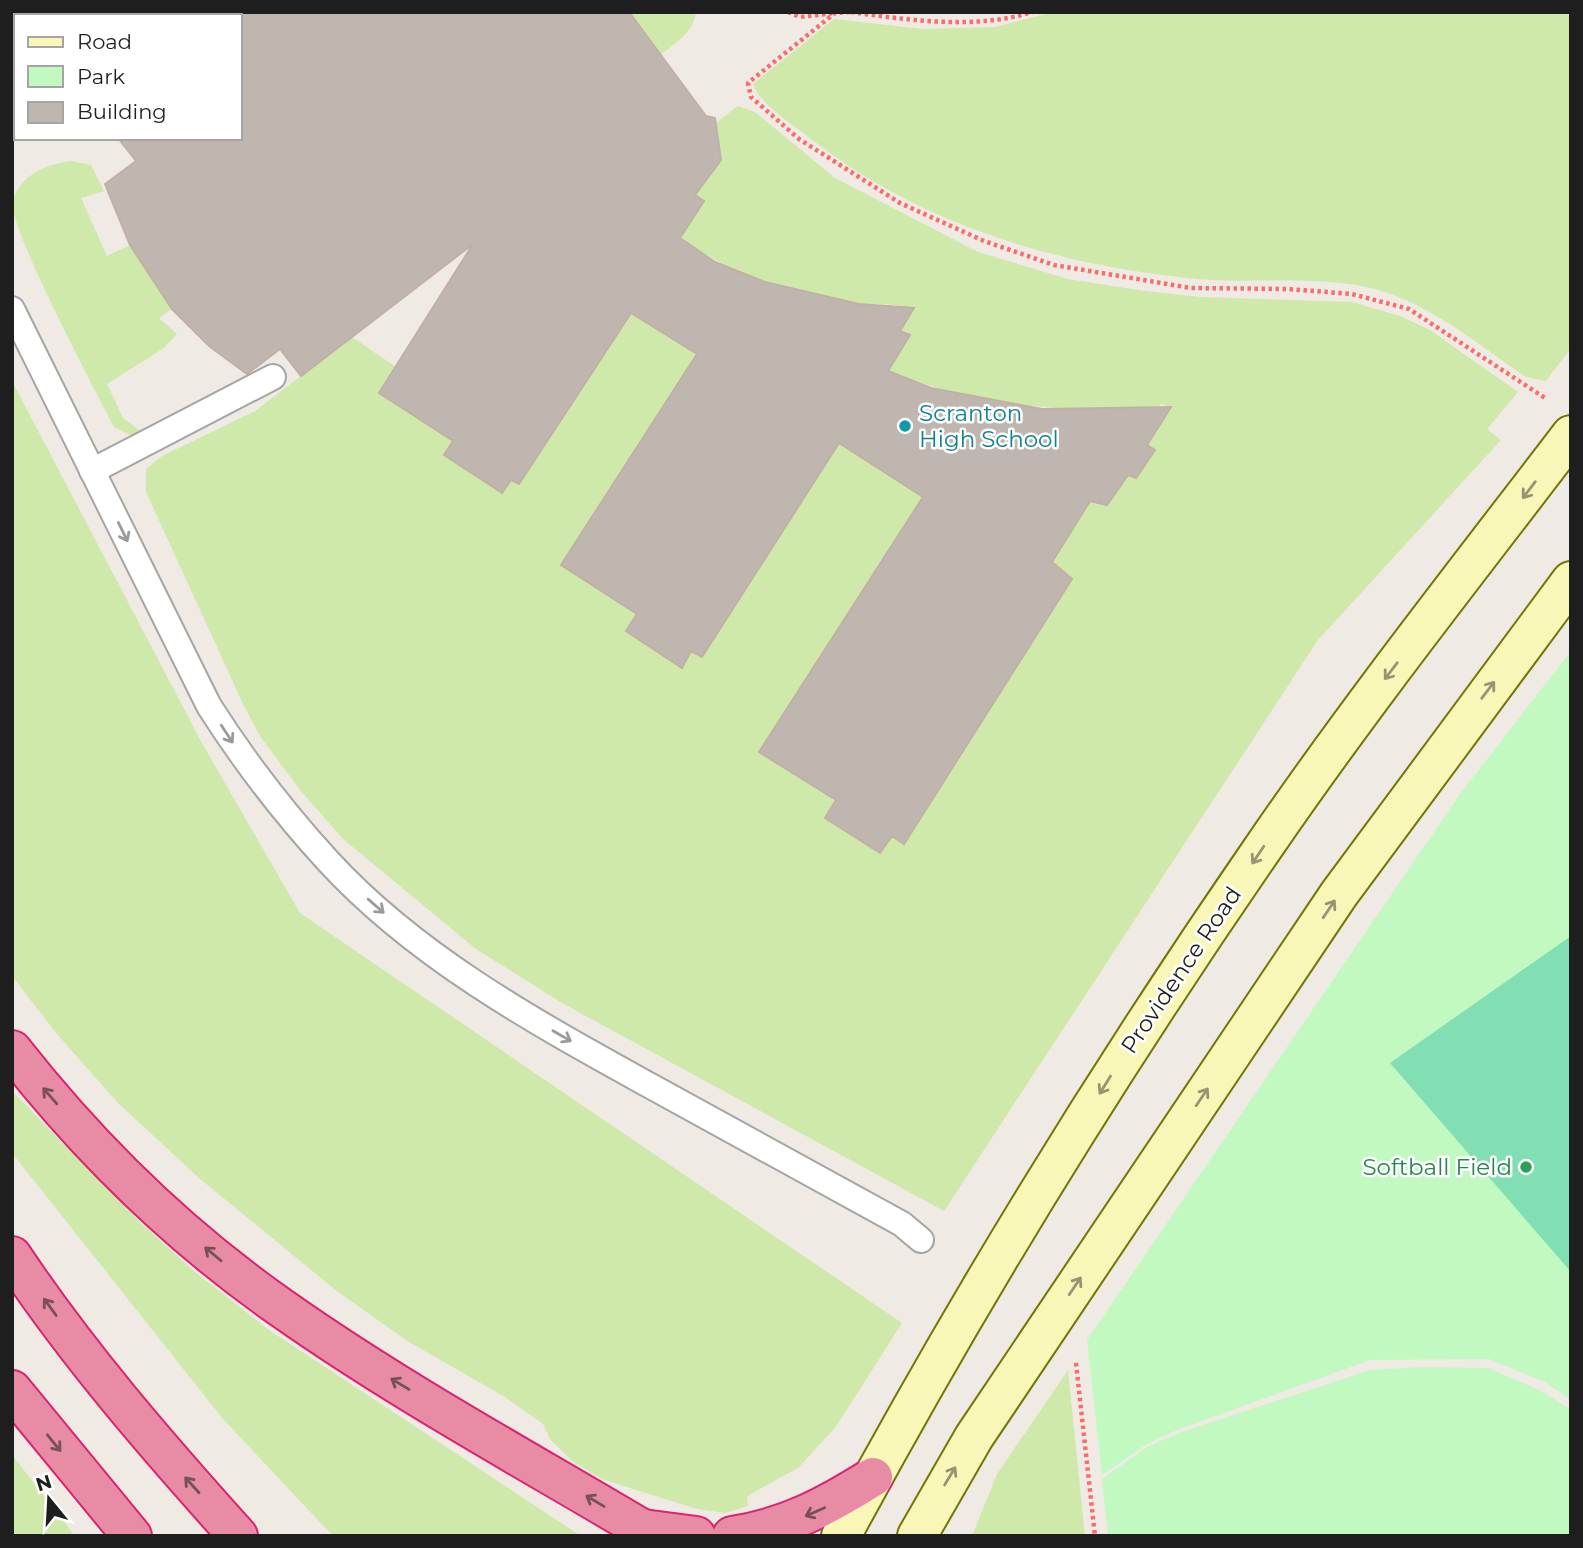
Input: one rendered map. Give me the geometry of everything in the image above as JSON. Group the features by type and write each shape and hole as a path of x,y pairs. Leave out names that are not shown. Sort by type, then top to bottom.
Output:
{"highway":[{"path":"12,1050 85,1136 147,1198 282,1308 352,1355 648,1533 696,1536"},
{"path":"12,1256 87,1358 237,1536"},
{"path":"12,1390 132,1536"},
{"path":"732,1536 794,1521 826,1507 873,1477"}],"main road":[{"name":"Providence Road","path":"841,1536 971,1304 1133,1040 1266,843 1375,692 1571,435"},
{"path":"917,1536 974,1437 1339,894 1571,581"}],"lane":[{"path":"12,309 209,706 247,763 328,861 450,965 556,1033 902,1224 921,1240"},
{"path":"92,471 273,377"}],"path":[{"path":"788,12 800,17 851,12 905,20 989,20 1032,12"},
{"path":"835,13 748,83 751,97 799,139 900,204 984,241 1054,265 1191,288 1288,289 1352,294 1409,309 1545,398"},
{"path":"1068,1296 1096,1536"}],"green space":[{"path":"12,12 88,12 14,14 12,114"},
{"path":"629,12 696,12 688,32 660,55"},
{"path":"1053,12 1571,12 1571,348 1546,381 1526,377 1471,338 1413,303 1371,288 1327,282 1197,279 1146,273 1096,264 998,238 950,220 860,173 781,117 757,92 753,84 834,19 922,29 995,27"},
{"path":"738,106 755,112 835,178 978,252 1068,279 1145,291 1200,297 1352,302 1400,316 1430,330 1518,392 1487,429 1501,440 1318,640 944,1211 562,1003 476,949 343,839 300,790 260,736 146,492 146,469 162,456 255,411 352,337 396,367 379,393 453,441 444,455 502,493 511,480 519,484 631,313 697,354 561,565 637,614 682,667 691,651 702,657 839,443 923,497 836,800 904,843 1072,579 1052,562 1090,501 1128,475 1136,478 1155,450 1147,445 1170,409 1163,404 1137,410 1024,405 943,390 916,381 888,371 910,336 900,331 912,310 898,306 849,302 782,287 740,272 680,238 704,201 695,195 717,122"},
{"path":"71,161 91,165 104,191 81,198 107,256 130,245 172,309 159,318 177,334 164,348 107,384 123,418 143,433 140,440 114,427 38,274 15,216 13,201 28,178 44,168"},
{"path":"12,381 203,745 300,913 902,1323 835,1428 798,1468 747,1496 748,1506 725,1513 697,1509 602,1479 572,1461 550,1439 543,1424 505,1397 409,1342 338,1292 199,1178 117,1102 57,1034 12,976"},
{"path":"1571,651 1571,1400 1545,1382 1489,1359 1370,1360 1177,1430 1147,1444 1102,1475 1087,1340 1460,794"},
{"name":"Softball Field","path":"1571,936 1571,1272 1390,1063"},
{"path":"12,1091 143,1225 195,1272 269,1330 581,1536 333,1536 223,1419 12,1153"},
{"path":"1423,1367 1488,1368 1541,1391 1571,1410 1571,1536 1108,1536 1102,1479 1147,1447 1179,1433 1370,1370"},
{"path":"1068,1370 1085,1536 972,1536 997,1474"},
{"path":"12,1455 69,1528 74,1536 12,1536"}],"building":[{"name":"Scranton High School","path":"629,12 706,116 715,118 721,160 695,195 704,201 680,238 715,262 765,282 859,304 914,308 900,331 910,335 888,371 931,388 1042,409 1171,407 1147,445 1155,450 1136,478 1128,475 1107,505 1090,501 1052,562 1072,579 904,844 892,836 880,853 825,818 836,800 759,752 923,497 839,443 702,657 691,651 682,668 626,631 637,614 561,565 697,354 631,313 519,484 511,480 502,493 444,455 453,441 379,393 473,244 301,376 280,349 247,374 209,346 172,309 130,245 105,184 136,161 120,140 242,140 240,14"}],"place":[{"name":"Scranton High School","path":"905,426"},
{"name":"Softball Field","path":"1526,1167"}]}
